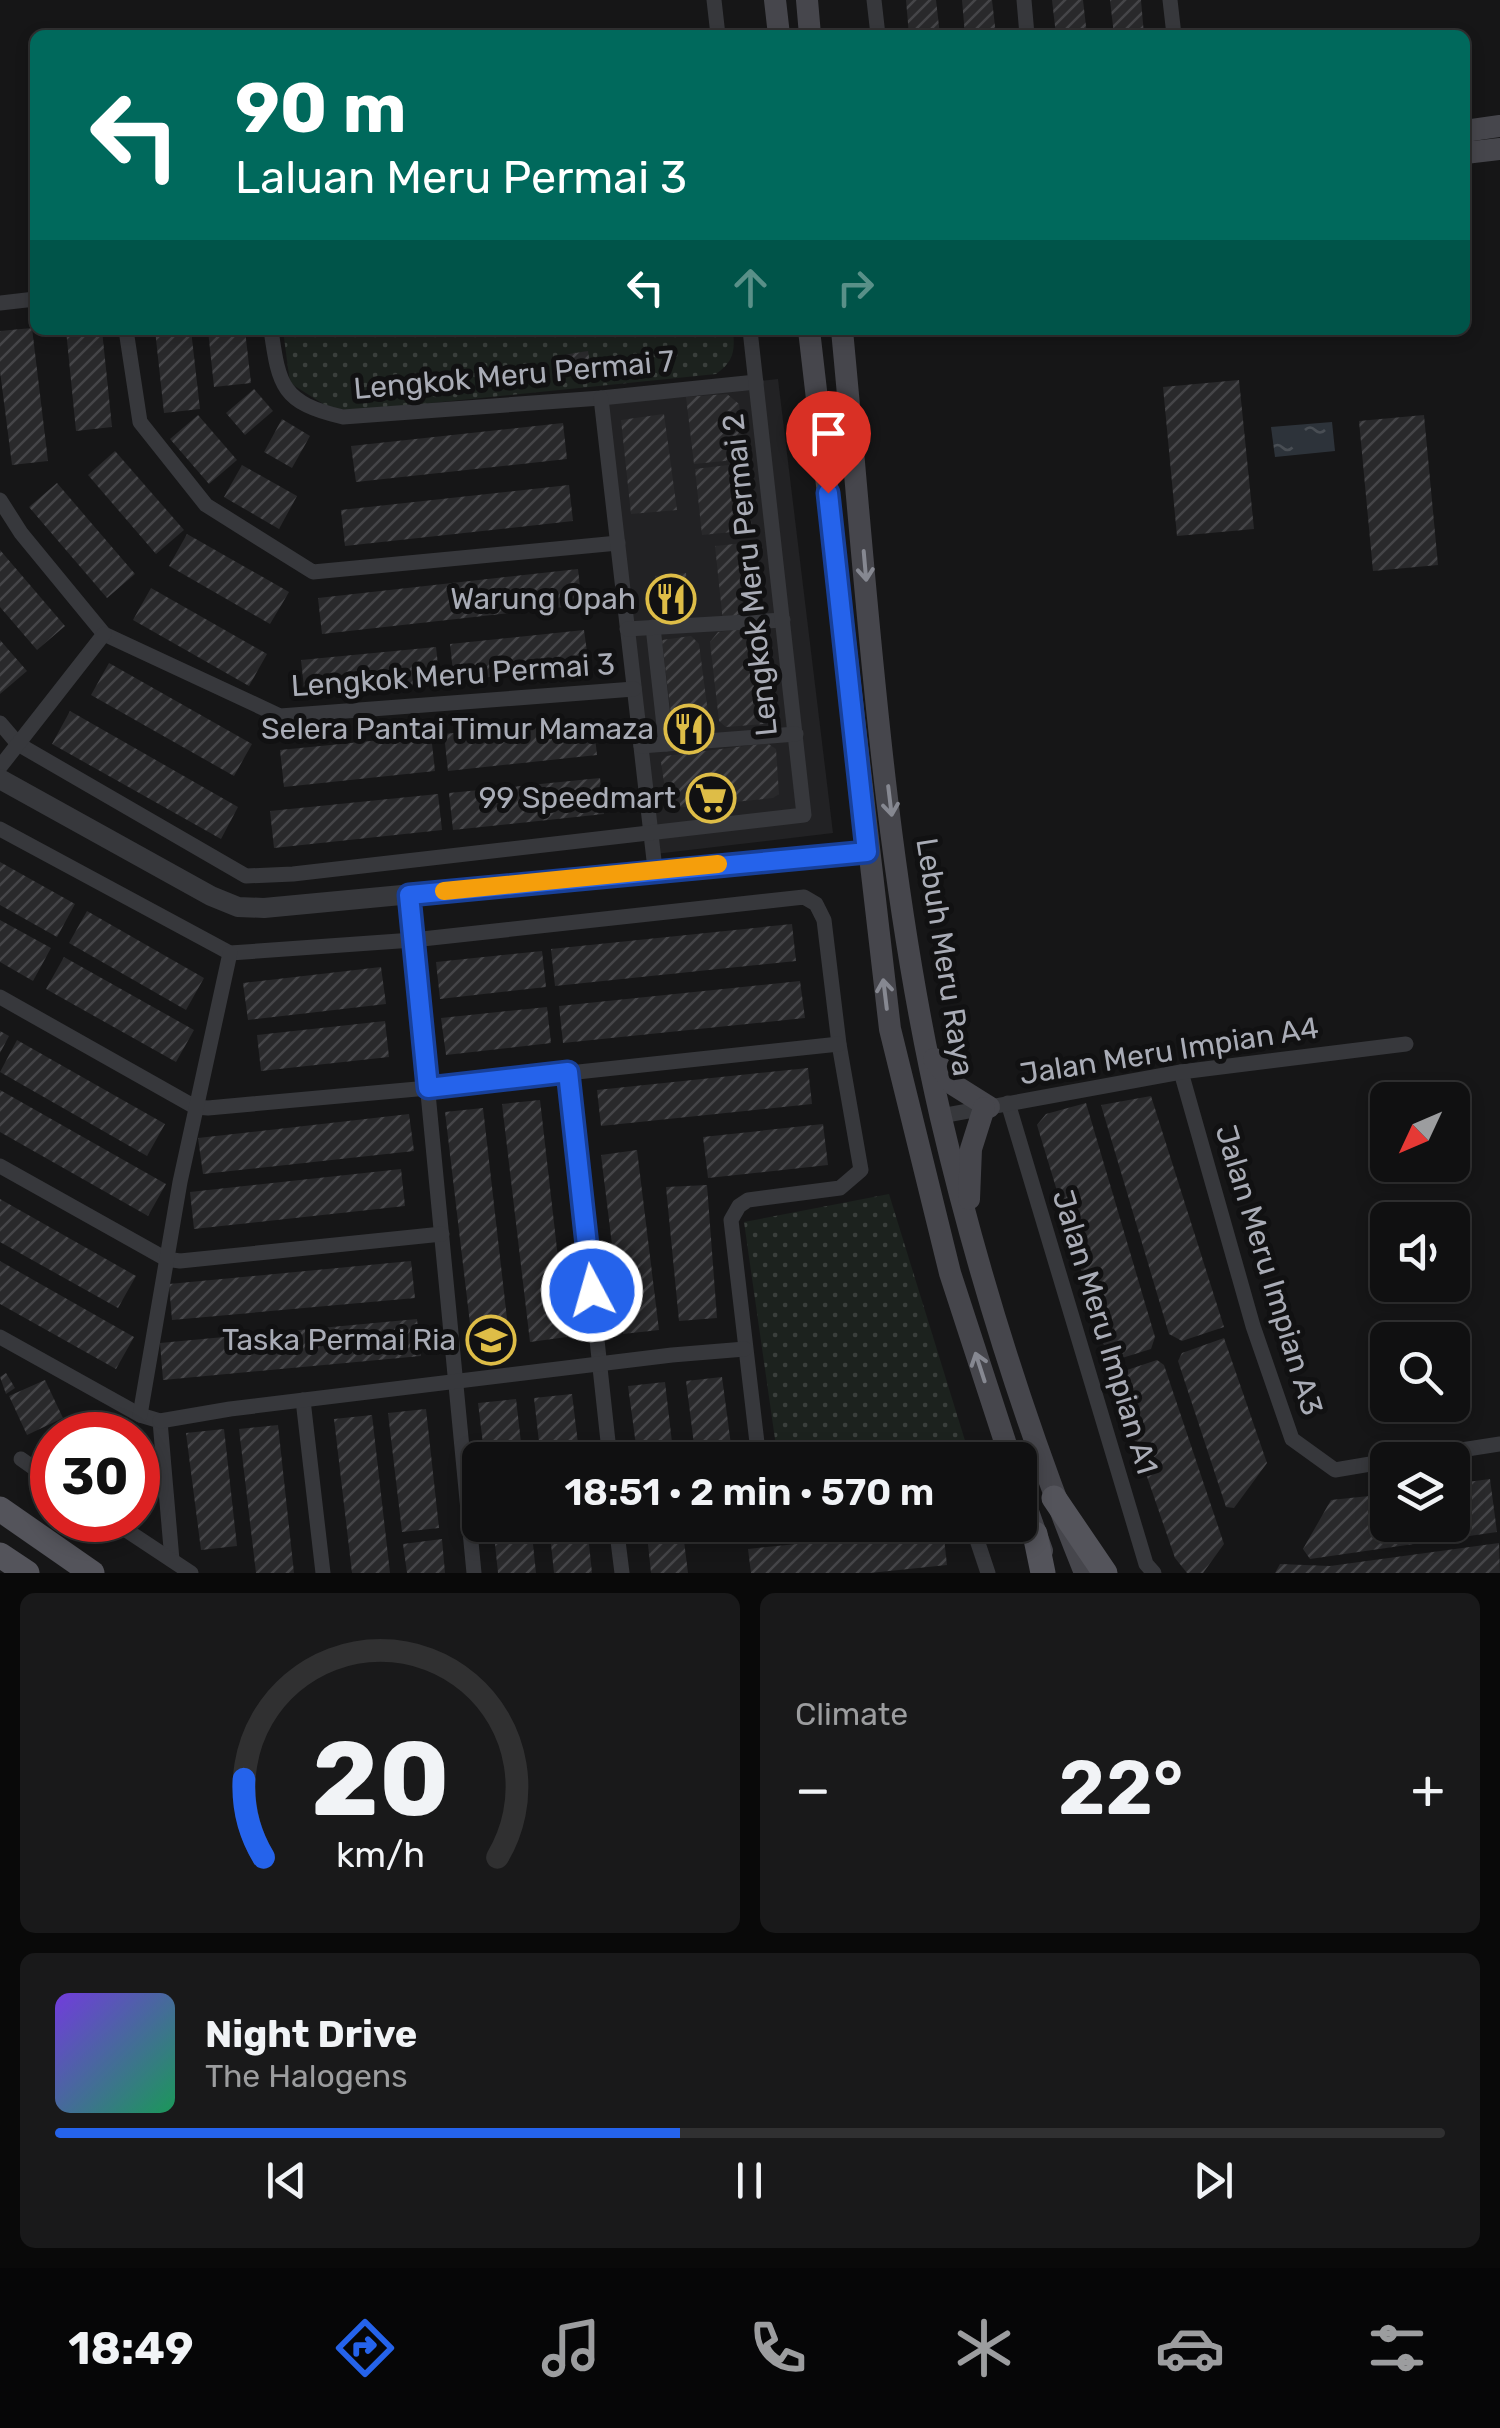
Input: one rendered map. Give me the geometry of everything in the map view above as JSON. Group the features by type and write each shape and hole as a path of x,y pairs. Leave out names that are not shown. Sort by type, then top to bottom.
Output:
{"main road":[{"path":"775,0 778,30"},
{"path":"807,0 810,30"},
{"path":"1470,129 1500,126"},
{"path":"1470,152 1500,149"},
{"name":"Lebuh Meru Raya","path":"810,335 890,1029 950,1273 1004,1442"},
{"name":"Lebuh Meru Raya","path":"842,335 878,704 906,928 928,1052 969,1227 1054,1498 1084,1573"},
{"path":"928,1052 954,1085 994,1106 971,1149 969,1227"},
{"path":"1054,1498 1105,1573"},
{"path":"0,1509 92,1573"},
{"path":"1037,1539 1052,1573"},
{"path":"1037,1542 1043,1573"},
{"path":"0,1555 27,1573"}],"street":[{"path":"714,0 717,30"},
{"path":"874,0 877,30"},
{"path":"1024,0 1027,30"},
{"path":"1170,0 1173,30"},
{"path":"0,303 30,300"},
{"path":"127,335 140,422 206,504 314,572 618,543"},
{"name":"Lengkok Meru Permai 7","path":"272,335 277,372 284,387 314,408 343,417 756,382"},
{"name":"Lengkok Meru Permai 2","path":"650,834 804,814 751,335"},
{"path":"601,398 654,869"},
{"name":"Lengkok Meru Permai 3","path":"0,500 21,532 104,634 280,716 634,689"},
{"path":"627,629 782,620"},
{"path":"654,627 666,744"},
{"path":"0,767 104,634"},
{"path":"0,723 18,744 246,876 650,834"},
{"path":"641,746 796,734"},
{"path":"0,779 211,896 238,907 264,908 867,852"},
{"path":"0,829 230,953 413,940 804,897 816,904 824,920 839,1044 861,1170 840,1188 753,1199 731,1220 757,1442"},
{"path":"409,895 474,1573"},
{"path":"140,1412 166,1259 230,953"},
{"path":"0,997 196,1107 428,1088 839,1044"},
{"name":"Jalan Meru Impian A4","path":"941,1116 1182,1072 1406,1044"},
{"path":"568,1072 608,1442"},
{"name":"Jalan Meru Impian A3","path":"1182,1072 1253,1326 1292,1439 1335,1470 1370,1465"},
{"name":"Jalan Meru Impian A1","path":"994,1106 1146,1564 1154,1573"},
{"path":"0,1166 166,1259 180,1261 442,1234"},
{"path":"0,1337 135,1412"},
{"path":"172,1560 160,1422 456,1381 745,1349"},
{"path":"304,1400 323,1573"},
{"path":"1470,1449 1500,1444"},
{"path":"20,1460 30,1467"},
{"path":"145,1542 191,1573"},
{"path":"618,1542 622,1573"},
{"path":"978,1542 988,1573"}],"shaded area":[{"path":"284,335 733,335 730,360 716,374 353,411 328,407 290,383"},
{"path":"778,379 833,833 655,854 599,399"},
{"path":"889,1194 965,1442 775,1442 744,1222"}],"water":[{"path":"1332,422 1335,451 1275,457 1271,427"}],"building":[{"path":"906,0 936,0 939,30 909,30"},
{"path":"962,0 992,0 995,30 965,30"},
{"path":"1052,0 1083,0 1086,30 1055,30"},
{"path":"1110,0 1141,0 1144,30 1113,30"},
{"path":"30,328 33,335 48,461 12,465 0,371 0,331"},
{"path":"66,335 103,335 112,427 76,431"},
{"path":"156,335 192,335 200,409 164,413"},
{"path":"209,335 246,335 251,383 214,387"},
{"path":"588,351 591,370 566,375 563,355"},
{"path":"1239,380 1254,529 1177,536 1163,387"},
{"path":"254,389 273,411 245,435 226,413"},
{"path":"727,394 739,404 744,459 694,464 686,397"},
{"path":"664,414 677,510 631,514 621,420"},
{"path":"198,415 237,460 209,484 170,439"},
{"path":"1424,415 1438,565 1373,571 1359,421"},
{"path":"282,419 310,436 292,468 264,452"},
{"path":"563,423 567,459 356,482 351,446"},
{"path":"115,451 184,530 156,554 88,475"},
{"path":"745,463 752,530 702,535 695,469"},
{"path":"242,465 297,496 279,529 224,497"},
{"path":"57,483 135,574 107,598 29,507"},
{"path":"569,485 573,521 345,546 341,510"},
{"path":"187,534 289,592 270,624 169,566"},
{"path":"754,542 763,618 723,622 715,546"},
{"path":"0,550 65,626 37,650 0,607"},
{"path":"578,569 582,605 322,634 318,598"},
{"path":"686,573 689,616 657,618 655,596 648,597 648,586 655,585 655,576"},
{"path":"151,588 267,654 249,686 133,620"},
{"path":"758,627 764,633 772,715 765,724 726,727 719,721 710,642 718,632"},
{"path":"584,630 589,666 454,681 450,644"},
{"path":"691,636 699,644 710,728 700,737 674,739 662,640"},
{"path":"0,640 27,671 0,694"},
{"path":"436,647 440,683 305,697 301,660"},
{"path":"109,663 252,744 234,776 91,695"},
{"path":"70,711 238,807 221,839 52,744"},
{"path":"593,719 597,755 448,771 444,734"},
{"path":"431,735 435,771 284,787 280,750"},
{"path":"767,743 776,749 779,794 773,798 675,808 667,803 661,762 666,756"},
{"path":"600,778 604,814 453,830 449,793"},
{"path":"438,794 442,830 274,848 270,811"},
{"path":"0,862 75,904 57,937 0,905"},
{"path":"87,911 204,978 186,1010 69,943"},
{"path":"0,920 51,948 33,981 0,962"},
{"path":"792,924 796,961 555,986 551,949"},
{"path":"542,951 546,987 440,999 436,962"},
{"path":"64,957 194,1030 176,1062 46,989"},
{"path":"381,967 386,1004 248,1020 243,983"},
{"path":"800,981 805,1018 563,1043 559,1006"},
{"path":"547,1007 551,1043 446,1055 441,1018"},
{"path":"385,1021 389,1057 261,1071 257,1035"},
{"path":"0,1031 9,1036 0,1053"},
{"path":"17,1040 165,1124 147,1156 0,1072"},
{"path":"808,1068 812,1104 601,1126 597,1090"},
{"path":"0,1090 166,1184 148,1216 0,1132"},
{"path":"1151,1096 1224,1327 1182,1341 1169,1334 1101,1105"},
{"path":"540,1100 567,1337 530,1342 502,1104"},
{"path":"1086,1103 1155,1337 1151,1349 1109,1362 1037,1125 1046,1114"},
{"path":"483,1108 510,1345 473,1349 445,1112"},
{"path":"409,1114 414,1151 203,1174 198,1138"},
{"path":"823,1124 828,1165 708,1178 703,1137"},
{"path":"637,1150 659,1330 623,1334 601,1155"},
{"path":"401,1169 405,1206 194,1229 190,1192"},
{"path":"707,1185 717,1318 679,1321 666,1187"},
{"path":"0,1199 136,1276 118,1308 0,1242"},
{"path":"0,1261 134,1337 116,1369 0,1304"},
{"path":"411,1261 415,1298 172,1320 169,1284"},
{"path":"417,1319 421,1356 163,1380 160,1343"},
{"path":"1224,1338 1267,1463 1234,1508 1226,1507 1178,1361 1182,1353"},
{"path":"1157,1360 1164,1365 1224,1544 1203,1573 1187,1573 1175,1558 1112,1375"},
{"path":"6,1373 15,1388 6,1394 0,1377"},
{"path":"722,1377 731,1442 694,1442 686,1381"},
{"path":"45,1380 60,1412 30,1412 27,1435 9,1396"},
{"path":"665,1382 672,1442 636,1442 628,1386"},
{"path":"572,1394 578,1442 539,1442 534,1398"},
{"path":"516,1399 521,1442 483,1442 478,1403"},
{"path":"426,1409 439,1528 402,1532 388,1413"},
{"path":"372,1415 390,1573 352,1573 334,1419"},
{"path":"278,1425 294,1573 256,1573 239,1429"},
{"path":"224,1429 237,1546 201,1550 186,1433"},
{"path":"1490,1479 1497,1532 1470,1536 1470,1482"},
{"path":"1370,1496 1370,1542 1428,1542 1310,1559 1303,1549 1331,1500"},
{"path":"442,1539 445,1573 407,1573 403,1544"},
{"path":"495,1542 533,1542 536,1573 498,1573"},
{"path":"551,1542 589,1542 592,1573 554,1573"},
{"path":"648,1542 684,1542 688,1573 651,1573"},
{"path":"816,1542 944,1542 947,1565 870,1573 751,1573 748,1549"},
{"path":"1499,1543 1500,1573 1275,1573 1280,1564 1330,1566"}],"slow traffic":[{"path":"444,891 718,864"}],"place":[{"name":"Warung Opah","path":"671,599"},
{"name":"Selera Pantai Timur Mamaza","path":"689,729"},
{"name":"99 Speedmart","path":"711,798"},
{"name":"Taska Permai Ria","path":"491,1340"}],"route":[{"path":"592,1291 568,1072 428,1088 409,895 867,852 828,493"}]}
